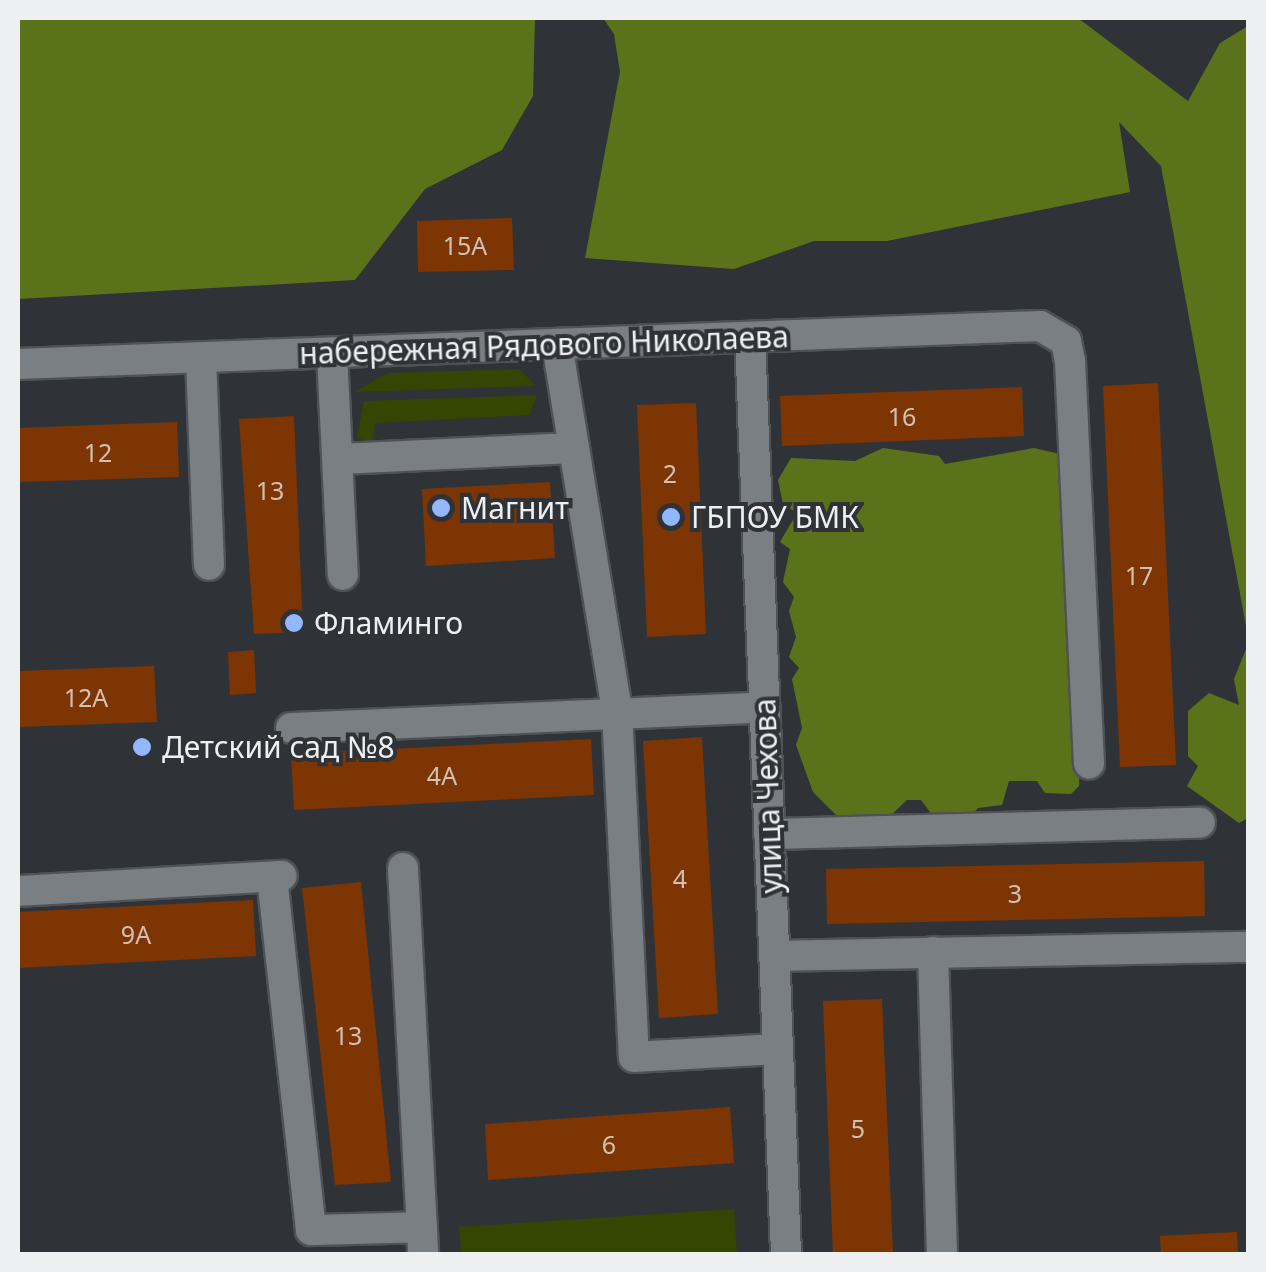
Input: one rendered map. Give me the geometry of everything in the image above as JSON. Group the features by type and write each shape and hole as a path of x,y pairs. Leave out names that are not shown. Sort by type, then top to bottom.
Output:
{"street":[{"name":"набережная Рядового Николаева","path":"18,364 1040,326 1066,341 1089,764"},
{"name":"улица Чехова","path":"750,337 786,1254"},
{"path":"557,344 617,712 634,1057 777,1048"},
{"path":"332,354 343,575"},
{"path":"201,358 208,565"},
{"path":"339,459 574,448"},
{"path":"291,728 765,707"},
{"path":"769,834 1200,823"},
{"path":"18,890 277,876 310,1230 422,1241 403,868"},
{"path":"774,956 1248,947"},
{"path":"933,952 942,1254"}],"green space":[{"path":"18,18 535,18 533,96 502,150 425,189 355,280 18,299"},
{"path":"603,18 1078,18 1188,101 1220,43 1248,26 1248,637 1161,166 1119,122 1130,192 887,241 814,241 734,269 585,258 620,72 614,34"},
{"path":"519,369 536,386 354,392 388,373"},
{"path":"537,395 530,415 375,423 373,445 357,437 364,401"},
{"path":"883,448 939,456 945,464 1034,448 1060,454 1080,755 1079,786 1071,794 1045,793 1037,781 1009,781 1002,805 978,808 967,820 936,820 921,800 907,800 887,819 843,822 813,792 796,745 802,728 792,679 799,668 789,657 796,637 789,611 794,597 783,582 790,549 780,542 797,513 783,504 778,480 791,458 855,461"},
{"path":"1248,644 1248,818 1239,823 1187,786 1198,766 1188,756 1188,711 1209,693 1239,705 1234,679"},
{"path":"734,1209 737,1254 461,1254 459,1227"}],"building":[{"path":"512,218 514,270 418,272 417,221"},
{"path":"1158,383 1176,765 1120,767 1103,386"},
{"path":"1022,387 1024,436 782,446 780,396"},
{"path":"696,403 706,634 647,637 637,405"},
{"path":"294,416 303,632 254,634 239,419"},
{"path":"177,422 179,477 18,482 18,428"},
{"path":"550,482 555,558 426,566 422,489"},
{"path":"254,650 256,693 230,695 228,652"},
{"path":"154,666 157,722 18,727 18,671"},
{"path":"702,737 718,1014 659,1018 643,741"},
{"path":"591,739 594,795 294,810 291,754"},
{"path":"1204,861 1205,916 827,924 826,869"},
{"path":"361,882 391,1182 335,1185 302,888"},
{"path":"253,900 256,956 18,968 18,912"},
{"path":"882,999 893,1254 833,1254 823,1001"},
{"path":"730,1107 734,1163 488,1180 485,1124"},
{"path":"1237,1232 1238,1254 1161,1254 1160,1236"}],"place":[{"name":"Магнит","path":"441,508"},
{"name":"ГБПОУ БМК","path":"671,517"},
{"name":"Фламинго","path":"294,623"},
{"name":"Детский сад №8","path":"142,747"}]}
